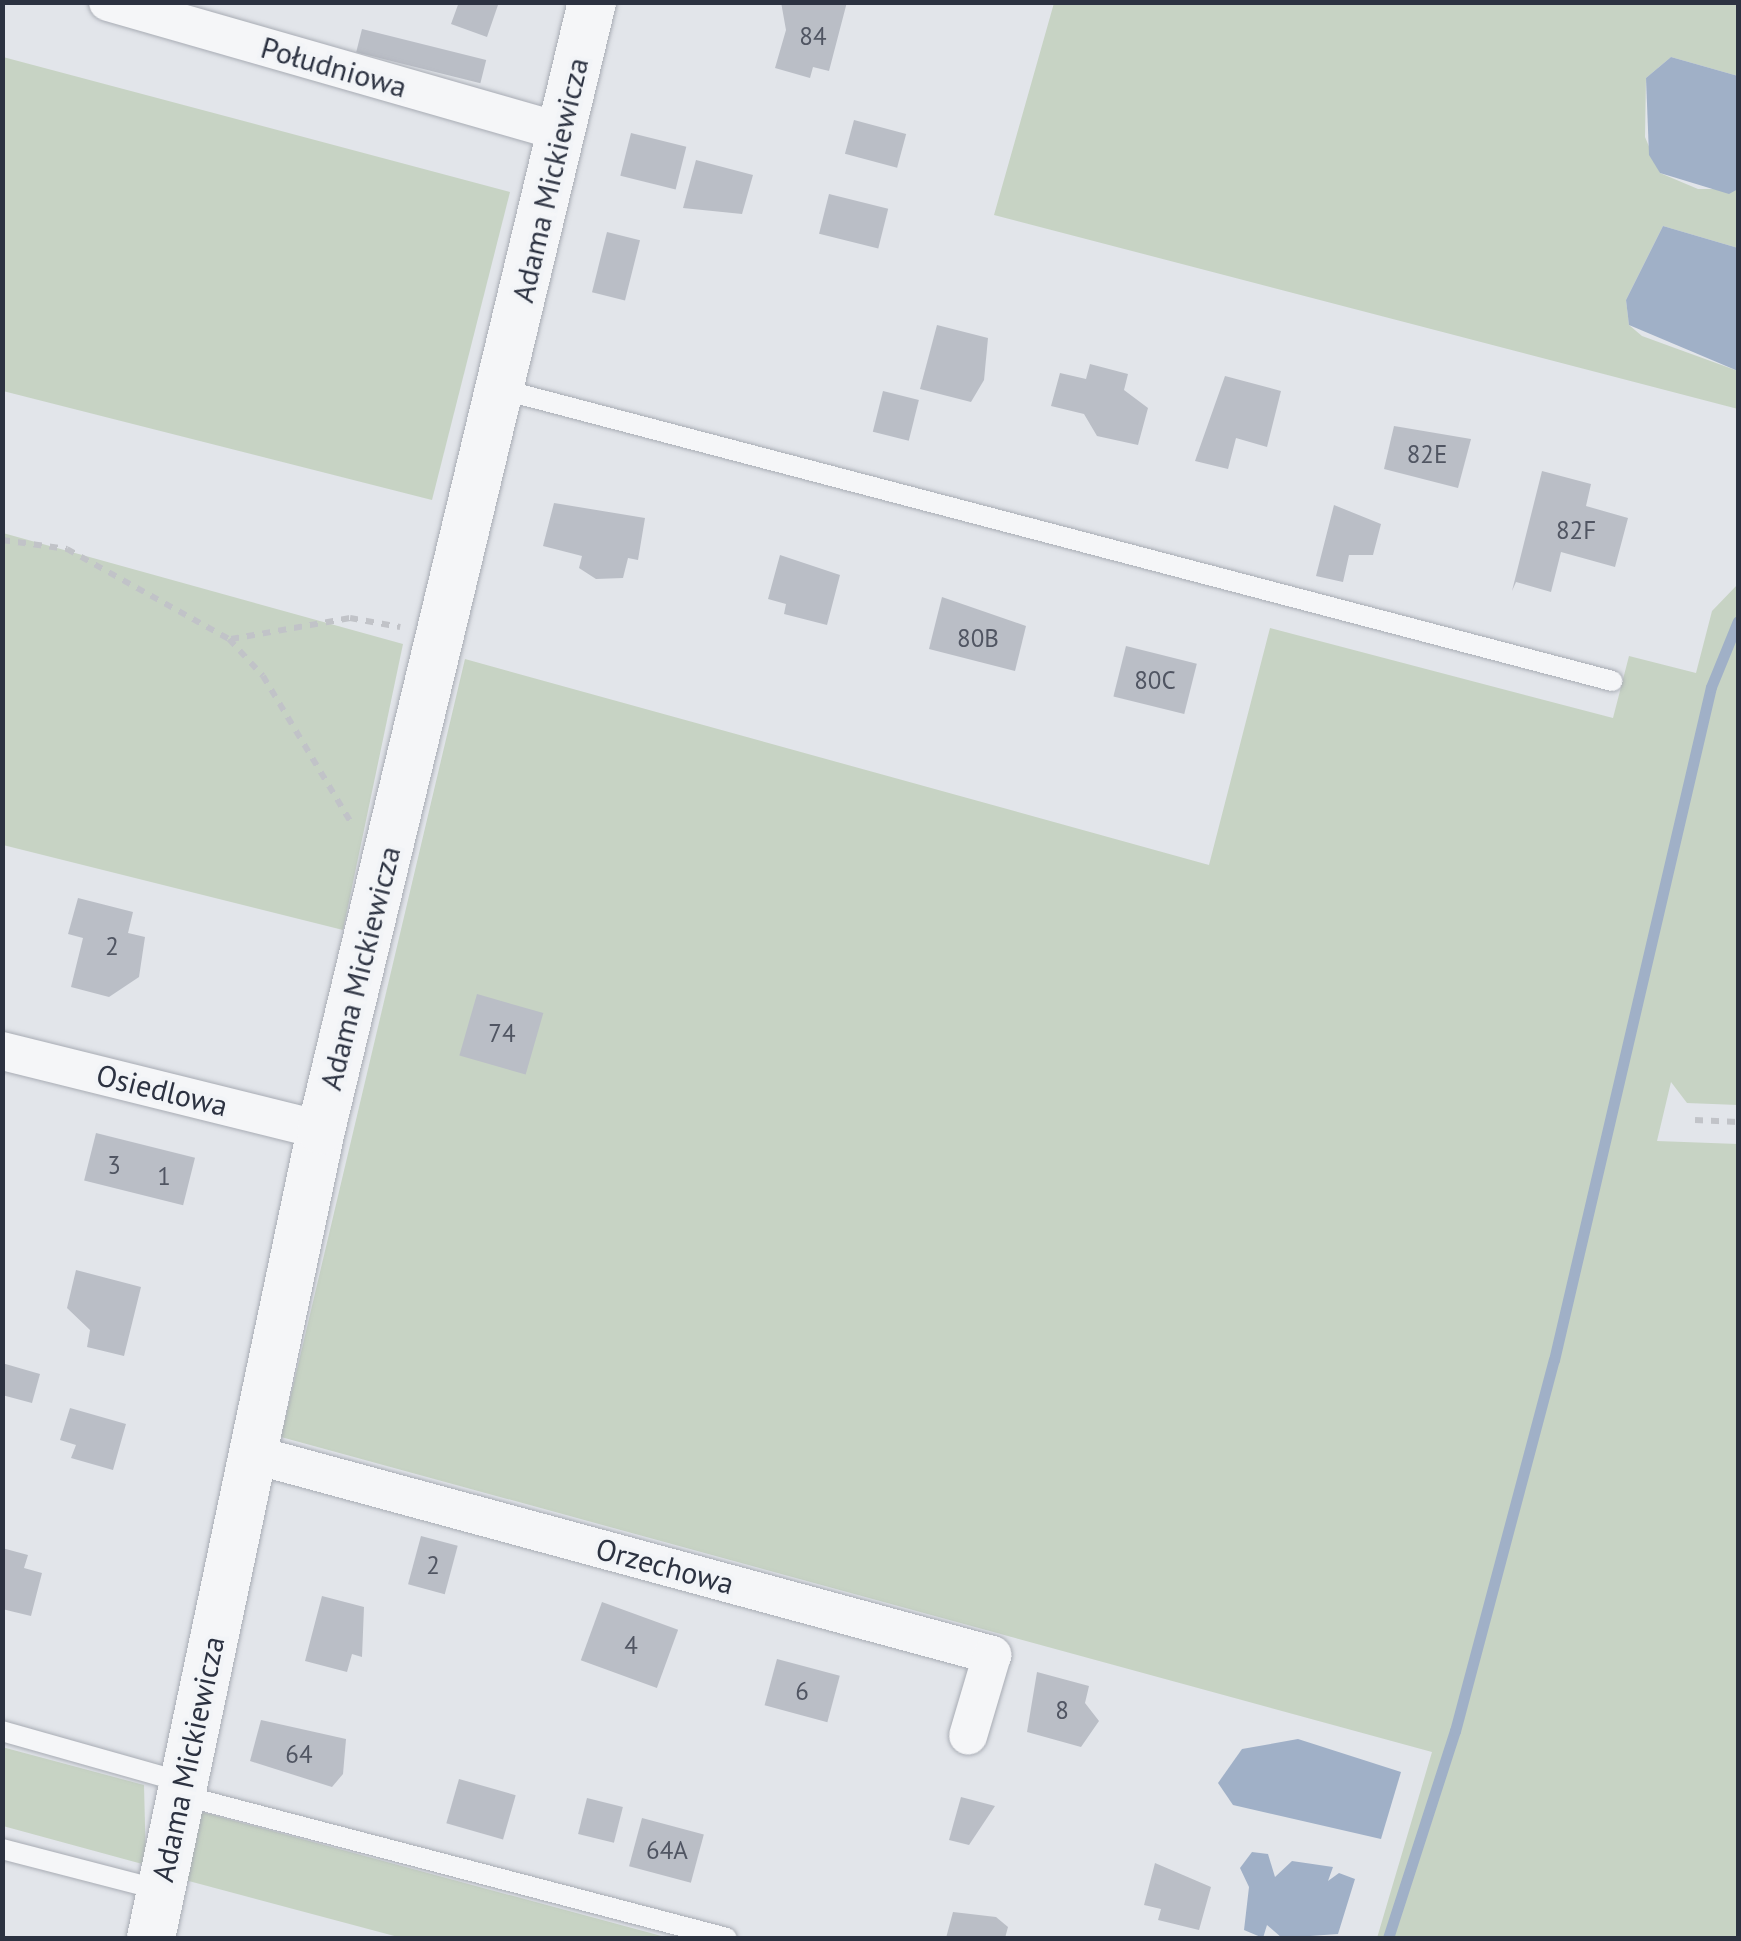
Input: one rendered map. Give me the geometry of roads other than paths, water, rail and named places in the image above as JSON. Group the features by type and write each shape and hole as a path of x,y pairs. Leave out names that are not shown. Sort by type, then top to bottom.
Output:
{"street":[{"name":"Południowa","path":"108,2 561,132"},
{"name":"Adama Mickiewicza","path":"151,1938 321,1130 592,2"},
{"name":"Osiedlowa","path":"2,1051 321,1130"},
{"name":"Orzechowa","path":"255,1456 992,1655 968,1736"}],"lane":[{"path":"500,388 1612,681"},
{"path":"2,1732 181,1788 727,1938"},
{"path":"2,1849 160,1890"}],"water":[{"path":"1671,57 1738,76 1738,189 1729,194 1660,173 1649,155 1646,78"},
{"path":"1663,226 1738,248 1738,371 1629,325 1626,300"},
{"path":"1298,1739 1401,1772 1381,1839 1233,1805 1218,1783 1242,1749"},
{"path":"1252,1852 1268,1854 1275,1877 1292,1861 1333,1867 1328,1881 1339,1873 1355,1879 1338,1934 1282,1938 1267,1925 1263,1938 1244,1930 1249,1887 1240,1868"}],"waterway":[{"path":"1388,1938 1455,1731 1554,1360 1711,687 1738,621"}]}
